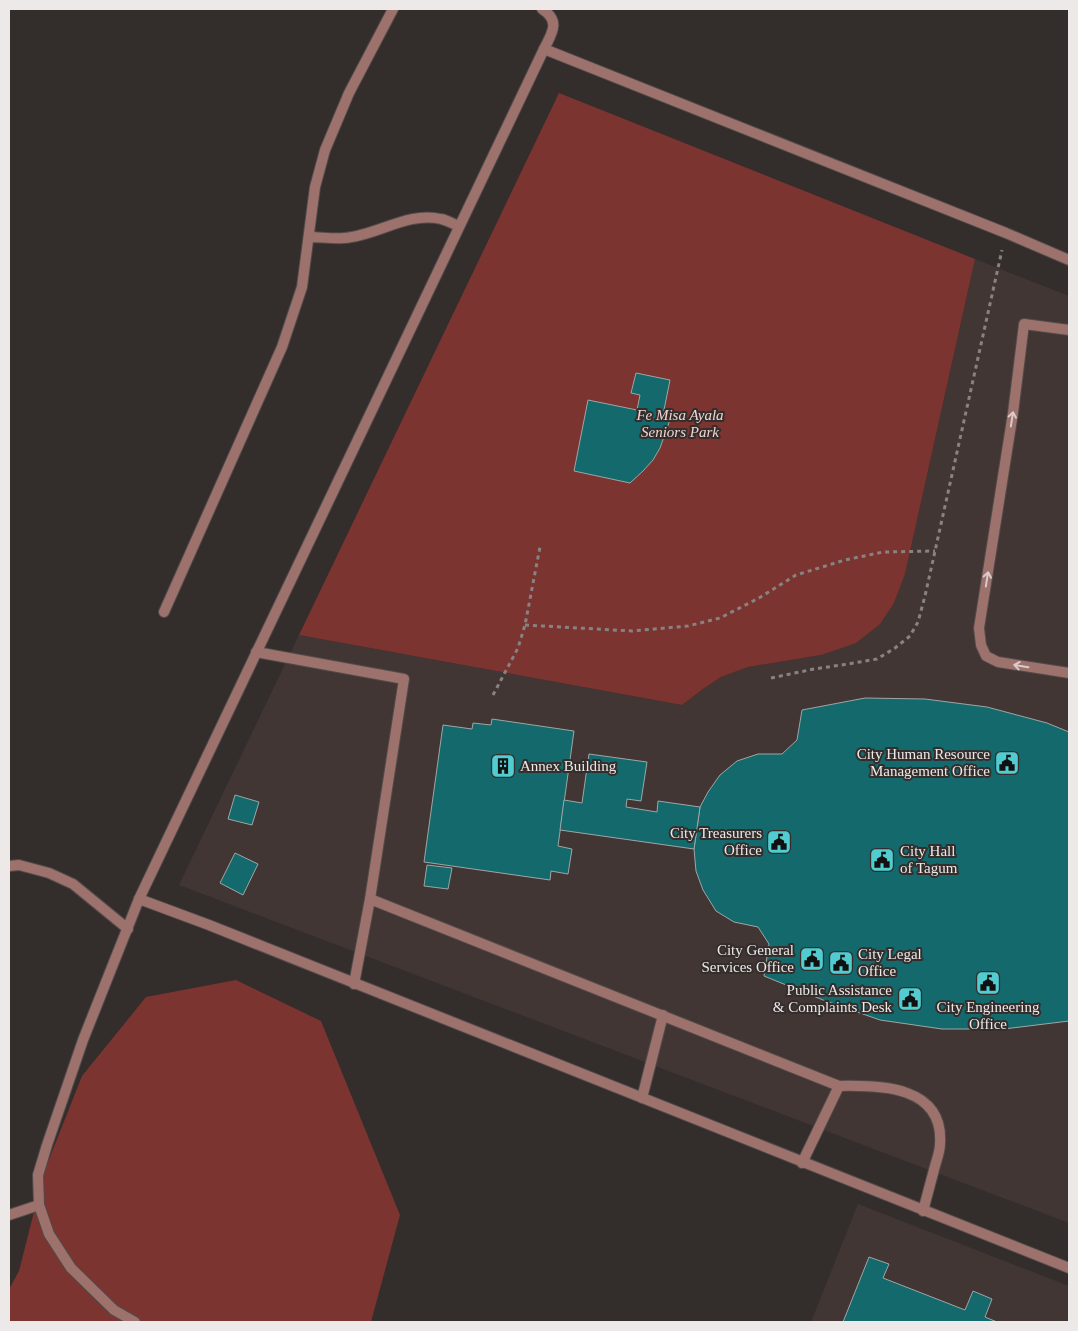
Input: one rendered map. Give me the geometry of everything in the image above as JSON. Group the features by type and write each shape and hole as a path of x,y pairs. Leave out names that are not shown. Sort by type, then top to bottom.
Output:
{"street":[{"path":"164,612 282,347 302,287 315,188 325,150 349,93 394,9"},
{"path":"135,1322 114,1310 71,1268 49,1234 39,1205 38,1175 47,1145 83,1040 139,899 553,31 553,21 548,12 542,9"},
{"path":"544,49 1006,232 1069,260"},
{"path":"309,237 344,238 364,234 408,220 426,218 441,219 459,226"},
{"path":"1069,330 1024,324 1013,413 979,628 981,645 986,656 998,662 1069,674"},
{"path":"256,652 404,679 370,899 354,984"},
{"path":"9,866 19,865 49,873 73,884 128,929"},
{"path":"139,899 209,925 1069,1268"},
{"path":"370,899 839,1086 896,1089 915,1096 934,1113 940,1127 940,1146 923,1211"},
{"path":"642,1098 663,1015"},
{"path":"802,1163 839,1086"},
{"path":"9,1216 39,1205"}],"path":[{"path":"771,678 814,668 877,658 895,648 910,636 918,622 1006,232"},
{"path":"493,695 518,648 525,624 540,547"},
{"path":"525,624 632,631 688,626 720,618 759,598 796,575 845,560 883,552 935,551"}],"shaded area":[{"path":"975,259 1069,296 1069,1223 179,885 299,635 682,705 721,677 748,667 821,655 894,603 905,574"},
{"path":"858,1204 1069,1286 1069,1322 811,1322"}],"green space":[{"name":"Fe Misa Ayala Seniors Park","path":"559,93 975,259 905,574 894,603 880,624 856,643 821,655 748,667 721,677 682,705 299,635"},
{"path":"236,980 321,1021 400,1215 371,1322 9,1322 9,1289 19,1271 44,1172 82,1076 146,997"}],"building":[{"path":"636,373 670,380 663,415 671,417 660,448 653,460 630,483 574,471 588,400 637,410 640,395 631,393"},
{"name":"City Hall of Tagum","path":"865,698 925,699 987,707 1047,723 1069,732 1069,1021 1004,1029 942,1029 880,1020 823,1000 764,976 769,944 758,927 734,922 716,911 703,890 696,871 694,849 700,807 708,792 720,775 737,761 758,754 782,754 797,740 802,710"},
{"name":"Annex Building","path":"492,719 574,731 558,846 572,849 568,874 551,871 550,880 424,862 443,725 472,729 473,723 491,725"},
{"path":"589,754 647,762 641,801 627,799 626,807 657,812 658,801 700,807 694,849 560,830 564,800 582,803"},
{"path":"235,795 259,802 252,825 228,819"},
{"path":"235,853 258,864 243,895 220,883"},
{"path":"427,865 452,868 448,889 424,886"},
{"path":"869,1257 889,1264 883,1278 965,1310 973,1291 992,1299 985,1317 997,1322 843,1322"}],"place":[{"name":"City Human Resource Management Office","path":"1007,763"},
{"name":"Annex Building","path":"503,766"},
{"name":"City Treasurers Office","path":"779,842"},
{"name":"City Hall of Tagum","path":"882,860"},
{"name":"City General Services Office","path":"812,959"},
{"name":"City Legal Office","path":"841,963"},
{"name":"City Engineering Office","path":"988,983"},
{"name":"Public Assistance & Complaints Desk","path":"910,999"}]}
